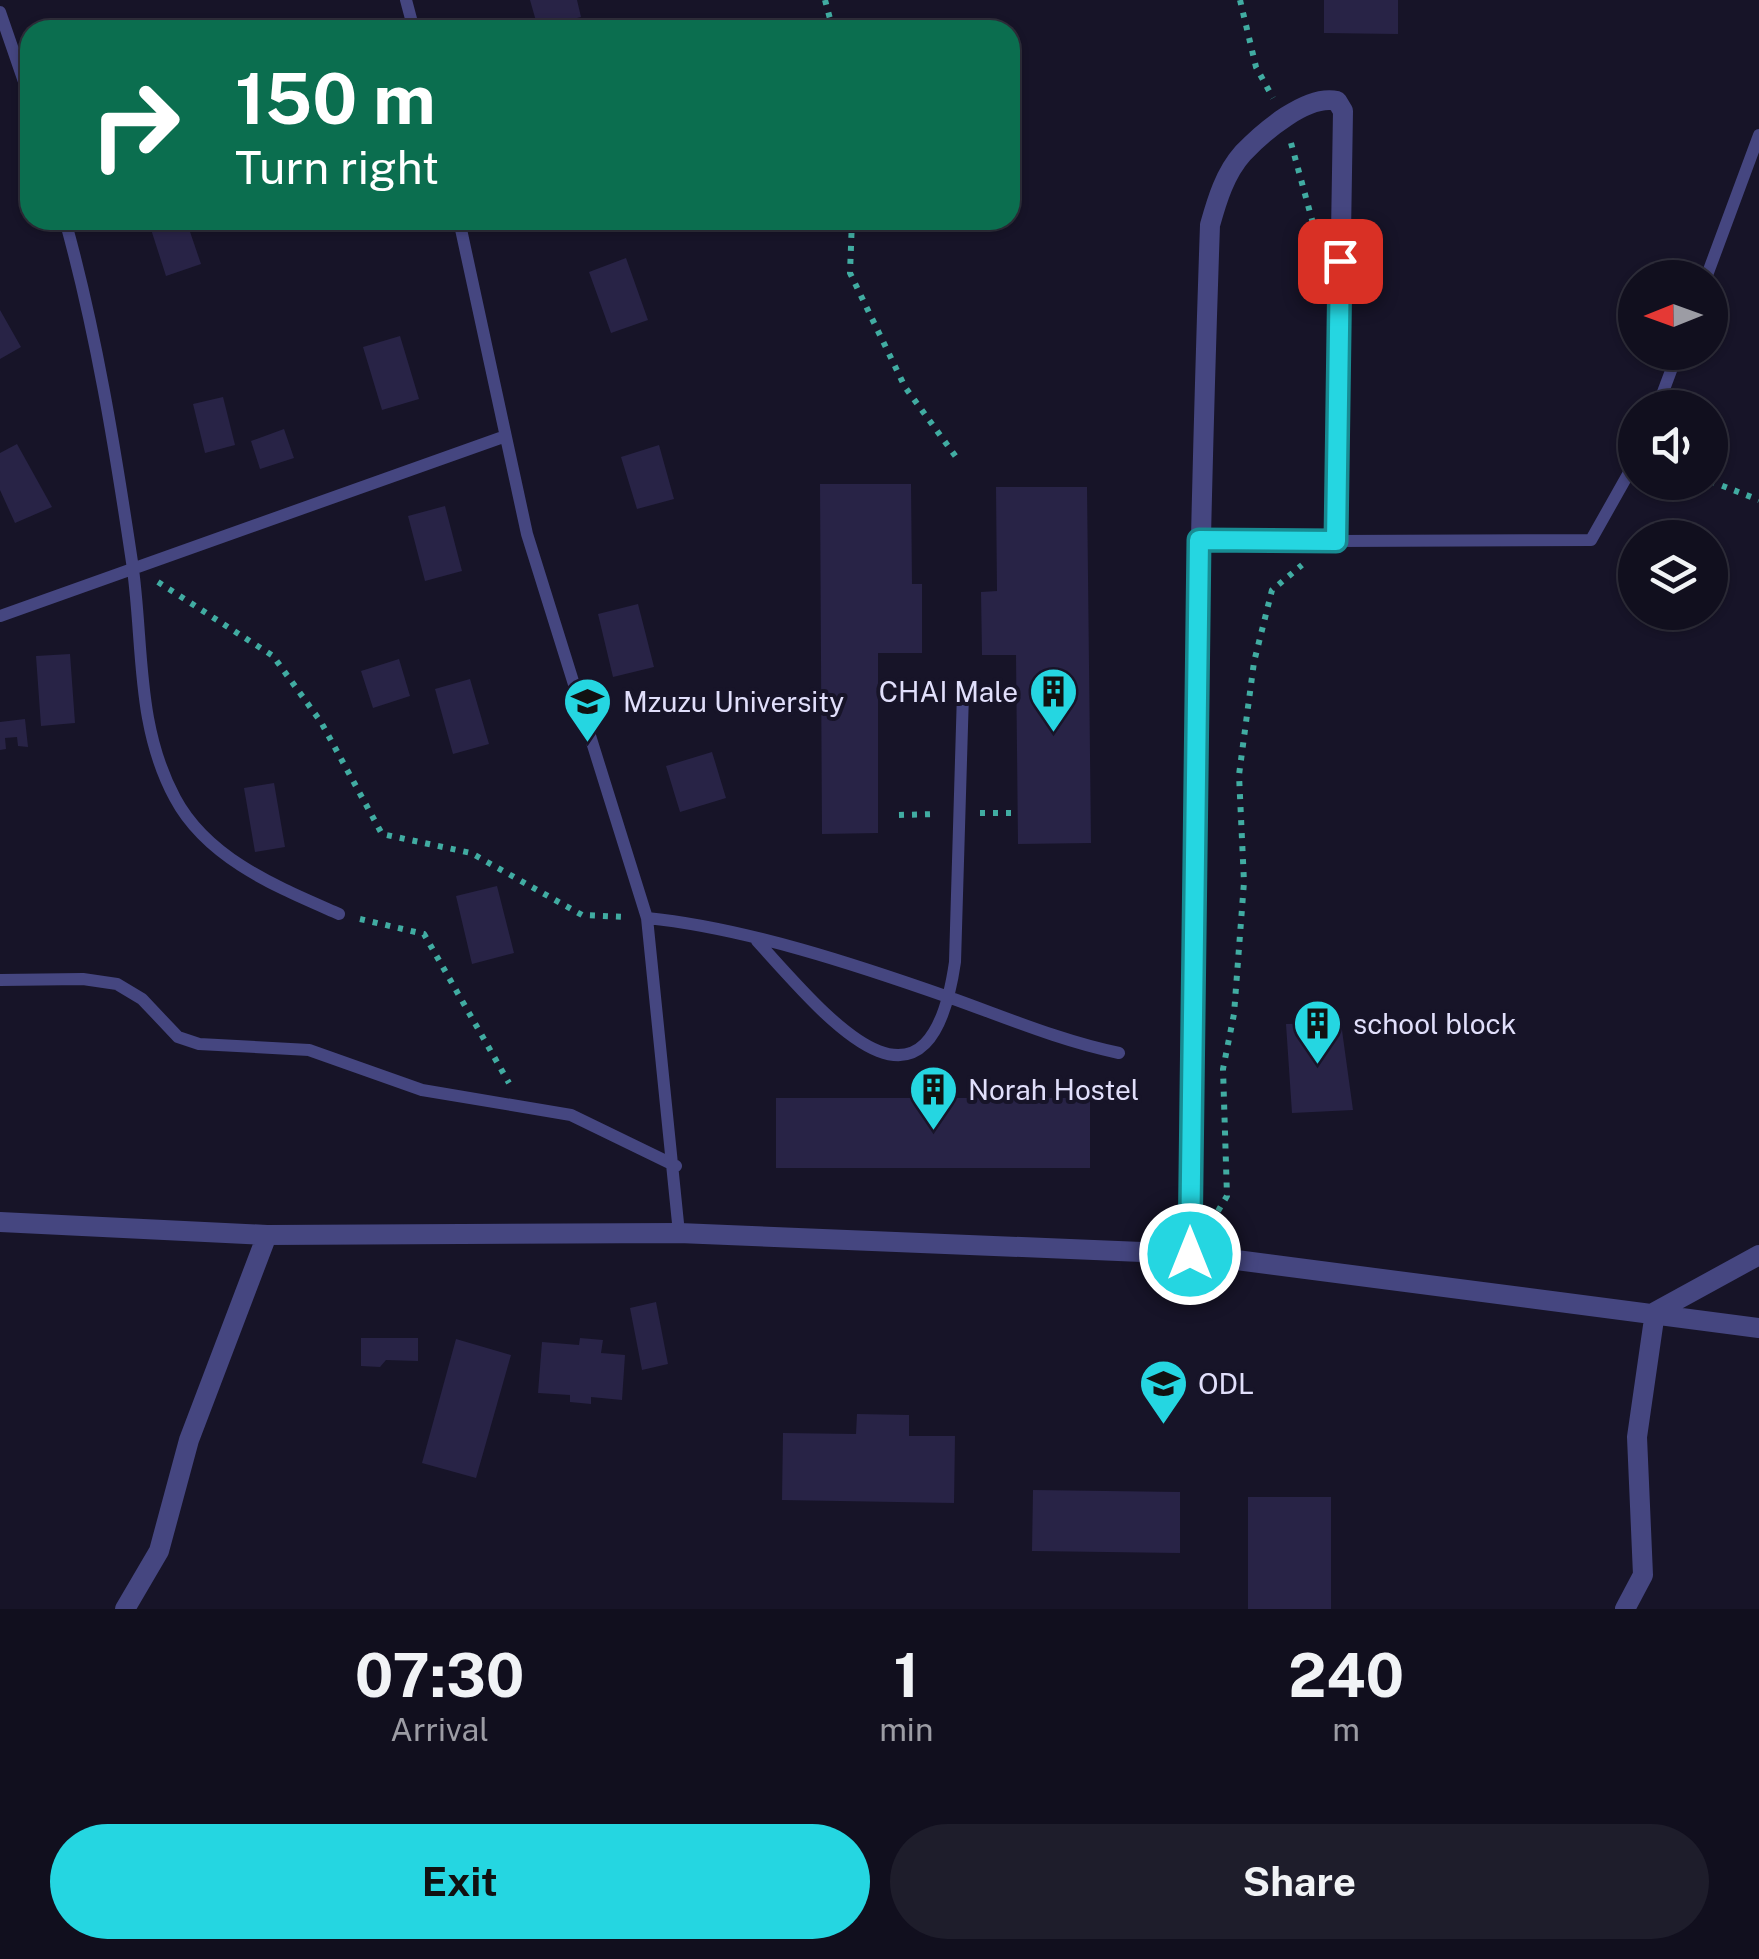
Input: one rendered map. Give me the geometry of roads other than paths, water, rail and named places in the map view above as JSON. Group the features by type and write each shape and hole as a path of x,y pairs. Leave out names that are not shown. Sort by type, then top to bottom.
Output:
{"street":[{"path":"1190,1254 1199,540 1210,226 1220,190 1242,154 1309,103 1326,98 1338,100 1343,111 1336,541 1199,540"},
{"path":"0,1222 267,1235 679,1233 1190,1254 1759,1328"},
{"path":"125,1609 159,1551 188,1440 267,1235"},
{"path":"1654,1312 1759,1255"},
{"path":"1625,1609 1642,1574 1638,1437 1654,1312"}],"lane":[{"path":"0,12 20,71"},
{"path":"1713,260 1759,135"},
{"path":"68,230 79,271 133,566 137,647 150,738 176,801 214,846 260,879 339,914"},
{"path":"461,230 503,437 564,657 647,918 676,1166 679,1233"},
{"path":"0,616 503,437"},
{"path":"1336,541 1590,540 1618,491"},
{"path":"757,941 829,1020 881,1054 903,1057 933,1038 950,998 962,813 964,693"},
{"path":"647,918 757,941 950,998 1078,1044 1119,1053"},
{"path":"0,980 83,979 117,984 142,999 178,1037 199,1044 309,1050 422,1090 572,1115 676,1166"}],"place":[{"name":"CHAI Male","path":"1053,734"},
{"name":"Mzuzu University","path":"588,744"},
{"name":"school block","path":"1318,1066"},
{"name":"Norah Hostel","path":"933,1132"},
{"name":"ODL","path":"1163,1426"}]}
